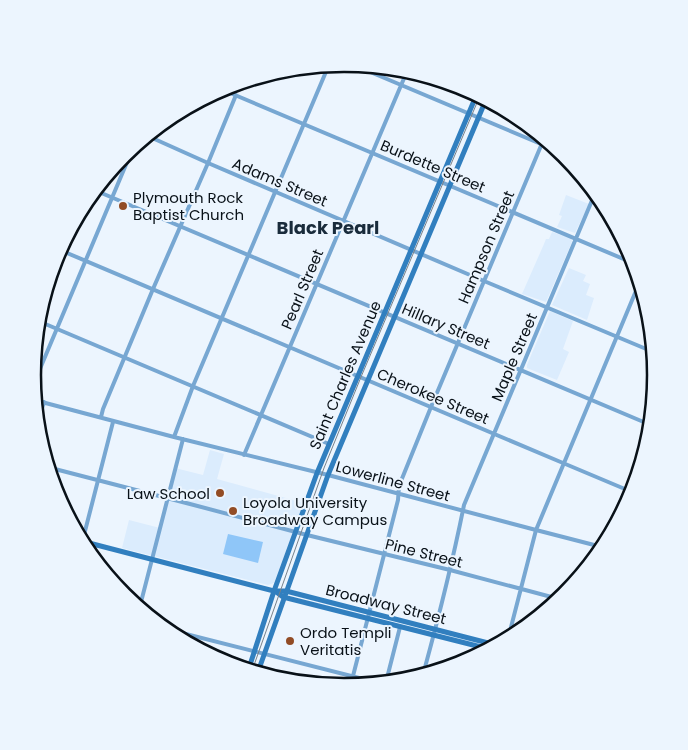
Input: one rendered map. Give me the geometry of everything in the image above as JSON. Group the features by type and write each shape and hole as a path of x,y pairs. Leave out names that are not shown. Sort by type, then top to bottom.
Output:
{"main road":[{"name":"Saint Charles Avenue","path":"251,663 274,591 317,473 474,101"},
{"name":"Saint Charles Avenue","path":"260,665 328,475 483,106"},
{"name":"Broadway Street","path":"93,544 479,646"},
{"name":"Broadway Street","path":"285,594 369,612 486,642"}],"street":[{"path":"174,437 193,386 326,73"},
{"path":"375,74 532,138"},
{"name":"Pearl Street","path":"244,455 403,78"},
{"name":"Burdette Street","path":"232,94 624,259"},
{"path":"101,418 103,409 153,289 236,95"},
{"name":"Adams Street","path":"155,139 645,349"},
{"name":"Hampson Street","path":"353,676 400,486 541,145"},
{"path":"41,365 126,166"},
{"name":"Hillary Street","path":"102,193 643,422"},
{"name":"Maple Street","path":"425,666 463,518 464,504 592,201"},
{"name":"Cherokee Street","path":"67,253 625,488"},
{"path":"511,628 536,530 635,293"},
{"path":"46,324 329,444"},
{"name":"Lowerline Street","path":"44,402 113,422 328,475 594,545"},
{"path":"85,531 113,422"},
{"path":"141,600 182,439"},
{"name":"Pine Street","path":"56,469 550,597"},
{"path":"388,674 400,627"},
{"path":"190,635 358,677"}],"shaded area":[{"path":"566,195 589,204 575,233 557,227 562,216 559,215"},
{"path":"552,232 571,238 572,242 546,302 522,294 546,239 549,239"},
{"path":"569,268 586,275 583,281 590,284 586,295 594,298 587,320 552,305"},
{"path":"550,311 573,321 563,349 569,352 557,380 527,368"},
{"name":"Loyola University Broadway Campus","path":"210,450 224,454 217,479 304,503 274,583 268,585 122,548 129,520 160,528 175,468 203,475"},
{"path":"228,534 263,542 258,563 223,554"}],"tram line":[{"path":"254,664 324,468 477,103"}],"place":[{"name":"Plymouth Rock Baptist Church","path":"123,206"},
{"name":"Law School","path":"220,493"},
{"name":"Loyola University Broadway Campus","path":"233,511"},
{"name":"Ordo Templi Veritatis","path":"290,641"}],"district":[{"name":"Black Pearl","path":"328,227"}]}
